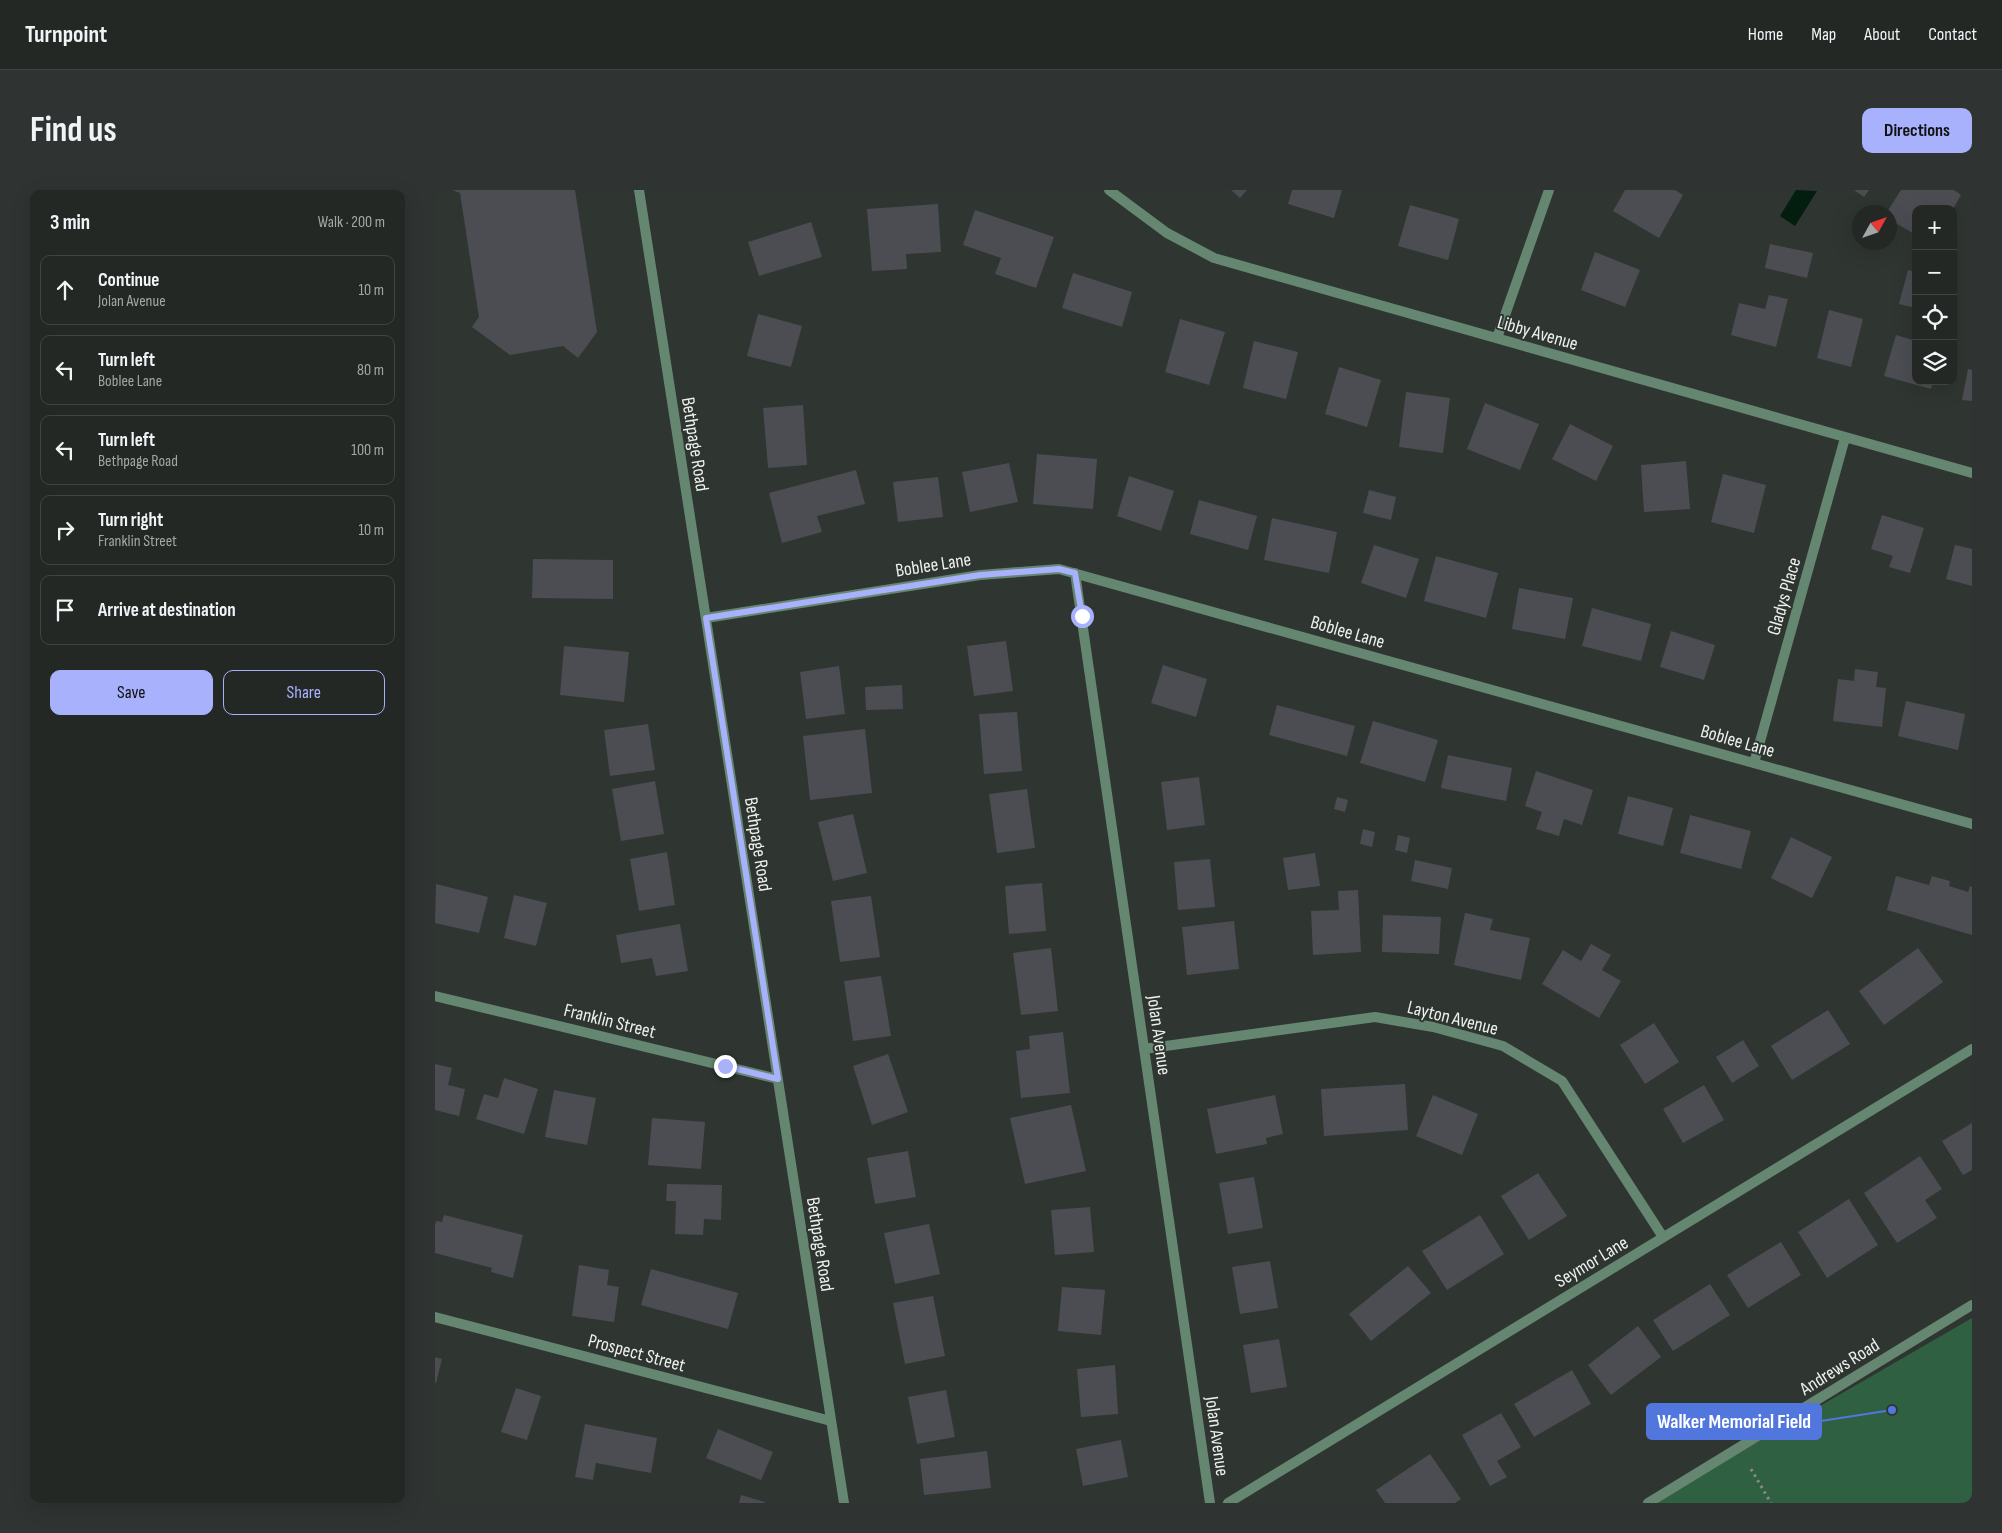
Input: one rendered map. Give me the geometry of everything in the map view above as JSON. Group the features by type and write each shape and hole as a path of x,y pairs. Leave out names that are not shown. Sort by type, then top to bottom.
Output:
{"street":[{"name":"Bethpage Road","path":"639,190 844,1503"},
{"name":"Libby Avenue","path":"1109,190 1167,232 1214,258 1972,473"},
{"path":"1497,338 1549,190"},
{"name":"Gladys Place","path":"1754,763 1845,438"},
{"name":"Boblee Lane","path":"706,618 980,575 1059,569 1972,824"},
{"name":"Jolan Avenue","path":"1075,573 1210,1503"},
{"name":"Franklin Street","path":"435,996 778,1079"},
{"name":"Layton Avenue","path":"1144,1049 1375,1017 1433,1027 1503,1046 1562,1081 1663,1237"},
{"name":"Seymor Lane","path":"1228,1503 1972,1049"},
{"name":"Andrews Road","path":"1648,1503 1972,1304"},
{"name":"Prospect Street","path":"435,1317 831,1421"}],"path":[{"path":"1751,1469 1771,1503"}],"green space":[{"path":"1972,1318 1972,1503 1652,1503"}],"shaded area":[{"path":"1796,190 1817,191 1795,226 1780,216"}],"building":[{"path":"452,190 575,190 597,332 578,358 563,346 510,355 472,327 479,317 460,193"},
{"path":"1231,190 1247,190 1240,198"},
{"path":"1292,190 1342,190 1334,218 1288,204"},
{"path":"1625,190 1675,190 1683,195 1659,238 1613,211"},
{"path":"1854,190 1869,190 1864,197"},
{"path":"1901,190 1954,190 1961,195 1955,205 1912,205 1912,233 1897,224 1897,205 1891,205"},
{"path":"938,204 941,252 906,254 907,269 872,271 867,209"},
{"path":"1410,205 1459,219 1448,260 1398,246"},
{"path":"975,210 1054,237 1036,288 995,274 1001,258 963,245"},
{"path":"811,222 822,257 759,276 748,242"},
{"path":"1770,244 1813,253 1807,278 1765,268"},
{"path":"1595,252 1640,270 1625,307 1581,290"},
{"path":"1908,270 1912,271 1912,307 1899,304"},
{"path":"1073,273 1132,292 1122,327 1062,308"},
{"path":"1769,295 1788,299 1776,347 1731,335 1739,303 1765,309"},
{"path":"1829,310 1863,319 1851,367 1817,358"},
{"path":"758,314 802,326 791,367 747,356"},
{"path":"1180,319 1225,332 1209,385 1165,372"},
{"path":"1896,335 1912,340 1912,384 1884,376"},
{"path":"1254,341 1298,352 1286,399 1243,388"},
{"path":"1339,367 1381,380 1367,427 1325,414"},
{"path":"1968,369 1972,370 1972,401 1962,400"},
{"path":"1917,385 1932,385 1931,389"},
{"path":"1406,392 1450,398 1443,453 1399,447"},
{"path":"1485,403 1539,424 1520,470 1467,449"},
{"path":"803,405 807,465 768,468 763,408"},
{"path":"1570,424 1613,446 1596,481 1552,459"},
{"path":"1037,454 1097,459 1093,509 1033,504"},
{"path":"1686,461 1690,509 1644,512 1641,465"},
{"path":"1009,463 1018,502 970,512 962,472"},
{"path":"856,470 865,504 817,516 822,532 782,543 769,493"},
{"path":"1723,474 1766,485 1754,533 1711,522"},
{"path":"1129,476 1174,491 1161,531 1117,516"},
{"path":"938,477 943,517 898,522 893,482"},
{"path":"1369,490 1396,497 1391,520 1363,513"},
{"path":"1199,500 1257,516 1248,550 1190,534"},
{"path":"1882,515 1924,528 1910,573 1889,567 1893,556 1871,549"},
{"path":"1272,518 1337,532 1329,573 1264,560"},
{"path":"1374,545 1419,559 1406,598 1361,583"},
{"path":"1955,545 1972,549 1972,586 1946,579"},
{"path":"1436,556 1498,573 1486,618 1424,601"},
{"path":"533,559 613,560 613,599 532,598"},
{"path":"1519,588 1573,598 1565,639 1512,629"},
{"path":"1592,608 1651,624 1641,661 1582,646"},
{"path":"1671,631 1715,645 1704,680 1660,667"},
{"path":"1006,641 1013,691 974,696 967,646"},
{"path":"564,646 629,652 624,702 560,695"},
{"path":"1163,665 1207,679 1196,717 1151,703"},
{"path":"839,666 845,714 806,719 800,672"},
{"path":"1855,669 1878,672 1876,687 1886,688 1882,727 1833,721 1838,679 1854,681"},
{"path":"902,685 903,709 866,710 865,687"},
{"path":"1906,701 1965,714 1958,750 1898,736"},
{"path":"1277,705 1355,726 1347,756 1269,735"},
{"path":"1017,712 1022,771 984,774 979,714"},
{"path":"1373,721 1438,740 1425,782 1360,763"},
{"path":"648,724 655,770 610,776 604,730"},
{"path":"865,729 872,793 810,800 803,736"},
{"path":"1448,755 1512,768 1506,801 1441,788"},
{"path":"1536,771 1593,790 1582,825 1564,819 1559,836 1536,829 1542,812 1525,806"},
{"path":"1199,777 1205,825 1167,830 1161,782"},
{"path":"655,781 664,834 621,841 612,789"},
{"path":"1027,789 1035,848 997,853 989,794"},
{"path":"1628,796 1673,808 1663,846 1618,834"},
{"path":"1337,797 1348,800 1345,812 1334,809"},
{"path":"853,814 867,873 833,881 818,822"},
{"path":"1690,815 1751,831 1741,869 1680,853"},
{"path":"1363,829 1375,832 1372,847 1360,844"},
{"path":"1398,835 1410,838 1407,853 1395,850"},
{"path":"1791,837 1832,857 1812,898 1771,878"},
{"path":"667,852 675,905 639,911 630,859"},
{"path":"1315,853 1320,886 1288,890 1283,858"},
{"path":"1210,859 1215,907 1178,910 1174,862"},
{"path":"1415,860 1452,868 1448,889 1411,881"},
{"path":"1896,876 1929,885 1932,876 1950,881 1949,886 1968,892 1970,886 1972,887 1972,935 1887,910"},
{"path":"1042,883 1046,931 1009,934 1005,886"},
{"path":"436,884 488,897 479,933 435,923"},
{"path":"1358,890 1361,952 1313,955 1311,911 1339,910 1338,891"},
{"path":"514,895 547,903 536,946 504,938"},
{"path":"871,896 880,957 840,962 831,901"},
{"path":"1465,913 1493,919 1490,930 1530,938 1521,980 1454,965"},
{"path":"1383,915 1441,917 1439,954 1382,952"},
{"path":"1234,921 1239,969 1187,975 1182,927"},
{"path":"680,924 688,971 656,976 652,958 621,963 616,935"},
{"path":"1591,944 1611,955 1602,970 1621,981 1599,1018 1542,984 1563,950 1581,961"},
{"path":"1051,948 1058,1011 1021,1015 1013,953"},
{"path":"1918,948 1943,982 1884,1025 1859,991"},
{"path":"881,976 891,1036 853,1041 844,981"},
{"path":"1828,1010 1850,1044 1792,1080 1771,1046"},
{"path":"1654,1023 1679,1062 1645,1084 1620,1045"},
{"path":"1063,1032 1070,1093 1021,1098 1016,1051 1030,1049 1029,1036"},
{"path":"1743,1040 1759,1066 1732,1083 1716,1057"},
{"path":"888,1054 908,1112 872,1125 853,1066"},
{"path":"435,1064 452,1068 448,1085 465,1089 459,1116 435,1110"},
{"path":"504,1078 538,1089 524,1134 476,1119 484,1094 498,1098"},
{"path":"1405,1084 1408,1130 1324,1136 1321,1089"},
{"path":"1704,1085 1724,1120 1683,1143 1663,1109"},
{"path":"554,1090 596,1098 587,1145 545,1137"},
{"path":"1275,1095 1283,1134 1266,1138 1267,1144 1216,1154 1207,1109"},
{"path":"1433,1095 1478,1114 1462,1155 1416,1136"},
{"path":"1071,1105 1086,1171 1025,1184 1010,1118"},
{"path":"652,1118 705,1122 701,1169 648,1165"},
{"path":"1972,1123 1972,1170 1963,1175 1942,1141"},
{"path":"908,1151 916,1197 875,1204 867,1158"},
{"path":"1920,1156 1942,1189 1925,1200 1937,1218 1897,1243 1864,1193"},
{"path":"1538,1173 1567,1216 1529,1240 1501,1196"},
{"path":"1254,1177 1263,1228 1228,1234 1219,1183"},
{"path":"667,1184 722,1185 721,1220 704,1219 703,1235 675,1234 676,1201 666,1201"},
{"path":"1849,1199 1878,1245 1827,1278 1798,1232"},
{"path":"1090,1207 1094,1252 1055,1255 1051,1210"},
{"path":"444,1215 523,1235 513,1278 491,1272 492,1268 435,1253 436,1221 442,1222"},
{"path":"1480,1215 1504,1254 1447,1290 1422,1251"},
{"path":"929,1224 940,1274 895,1284 884,1233"},
{"path":"1781,1242 1801,1275 1748,1308 1727,1275"},
{"path":"1270,1261 1278,1308 1240,1314 1232,1267"},
{"path":"579,1265 609,1270 607,1285 619,1287 614,1322 572,1316"},
{"path":"1408,1266 1431,1293 1371,1341 1349,1314"},
{"path":"651,1269 738,1293 728,1329 641,1305"},
{"path":"1710,1284 1730,1315 1673,1351 1653,1320"},
{"path":"1062,1287 1105,1290 1101,1335 1058,1331"},
{"path":"933,1296 945,1356 905,1364 893,1303"},
{"path":"1638,1326 1661,1357 1611,1395 1588,1365"},
{"path":"1279,1339 1287,1387 1251,1393 1243,1345"},
{"path":"435,1357 442,1359 436,1383 435,1383"},
{"path":"1115,1365 1118,1414 1081,1417 1077,1369"},
{"path":"1572,1370 1591,1404 1534,1437 1514,1404"},
{"path":"516,1388 541,1396 527,1440 501,1432"},
{"path":"946,1390 955,1437 917,1444 908,1397"},
{"path":"1501,1413 1521,1447 1497,1461 1507,1477 1490,1486 1462,1435"},
{"path":"585,1424 657,1438 651,1473 596,1463 593,1480 575,1477"},
{"path":"718,1429 773,1452 761,1480 706,1458"},
{"path":"1121,1440 1128,1477 1083,1486 1076,1449"},
{"path":"987,1451 991,1488 924,1495 920,1459"},
{"path":"1430,1454 1461,1499 1455,1503 1385,1503 1376,1490"},
{"path":"741,1495 765,1502 765,1503 739,1503"}],"place":[{"name":"Walker Memorial Field","path":"1892,1410"}],"route":[{"path":"725,1066 778,1079 706,618 980,575 1059,569 1075,573 1082,616"}]}
